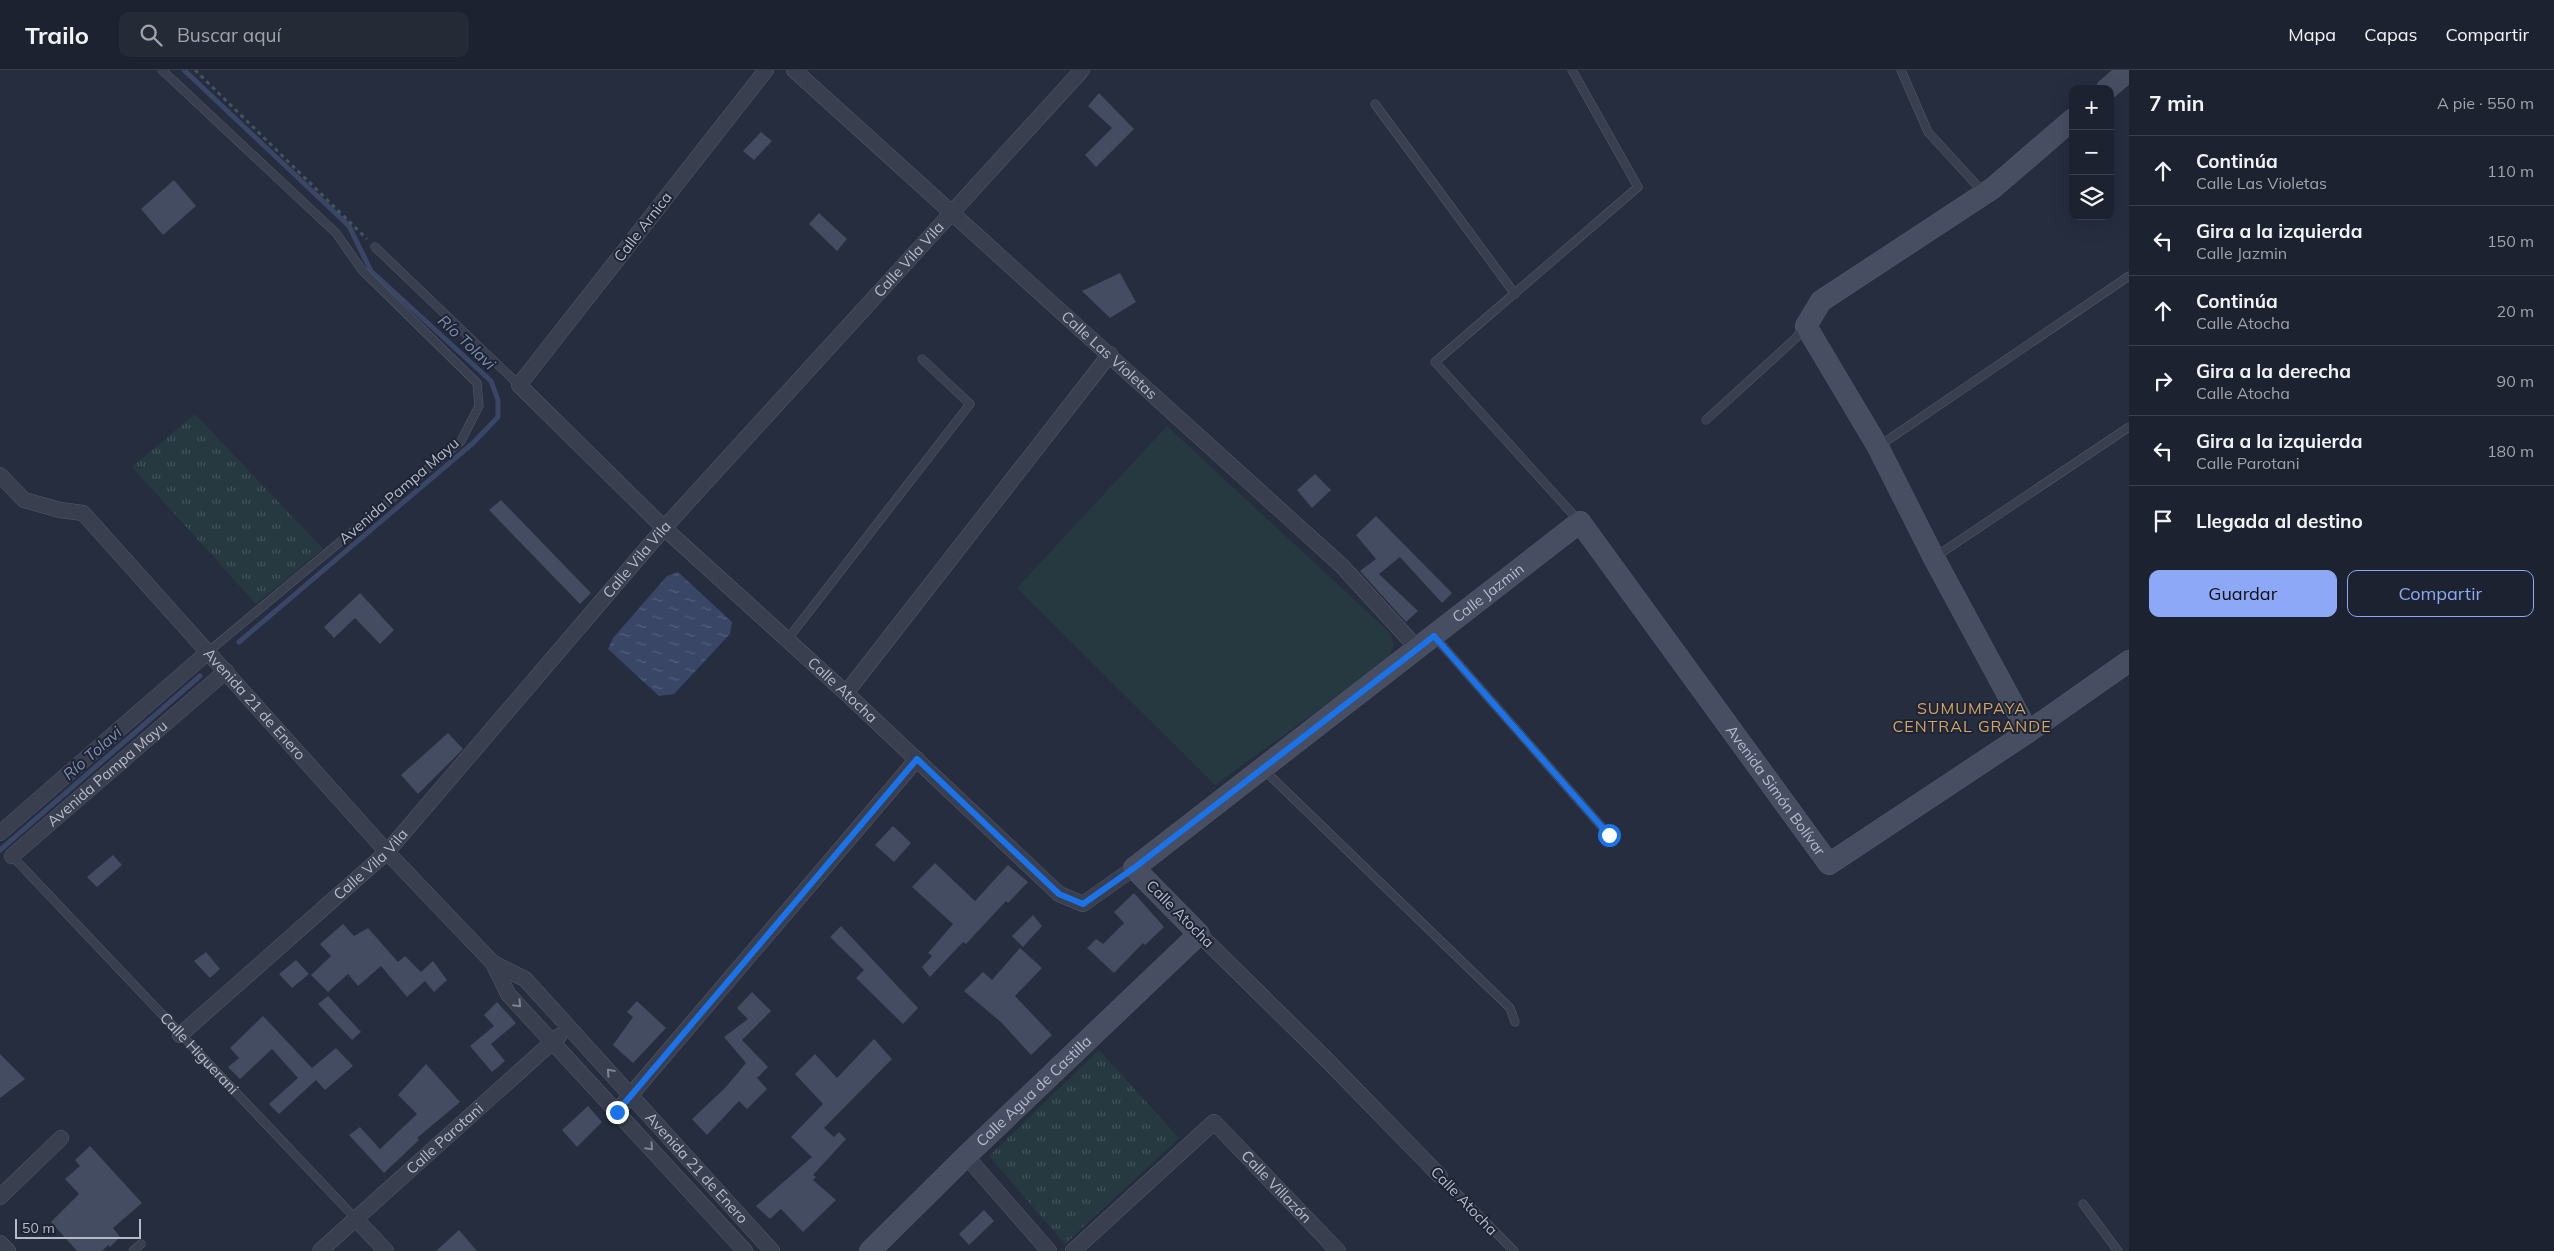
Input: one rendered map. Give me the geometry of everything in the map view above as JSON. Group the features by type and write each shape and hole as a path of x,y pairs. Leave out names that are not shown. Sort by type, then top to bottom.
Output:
{"street":[{"name":"Calle Arnica","path":"519,385 766,70"},
{"name":"Calle Las Violetas","path":"794,70 951,214 1110,354 1425,642"},
{"name":"Calle Vila Vila","path":"180,1035 387,852 664,528 1082,70"},
{"path":"2112,85 2129,70"},
{"path":"2028,732 1934,558 1878,447 1806,326 1821,301 1984,194 2069,122"},
{"path":"846,693 1110,354"},
{"name":"Calle Atocha","path":"519,385 664,528 846,693 1059,894 1083,904 1134,868 1326,1058 1440,1176"},
{"name":"Avenida 21 de Enero","path":"0,475 24,500 60,510 82,513 387,852 494,963 525,979 772,1251"},
{"name":"Calle Jazmin","path":"1134,868 1580,522"},
{"name":"Avenida Simón Bolívar","path":"1580,522 1829,864 2028,732 2129,661"},
{"name":"Avenida Pampa Mayu","path":"0,833 208,652"},
{"name":"Avenida Pampa Mayu","path":"12,856 226,671"},
{"path":"617,1112 917,759"},
{"name":"Calle Agua de Castilla","path":"870,1251 966,1156 1199,934"},
{"name":"Avenida 21 de Enero","path":"494,963 508,994 745,1251"},
{"name":"Calle Parotani","path":"320,1251 570,1028"},
{"name":"Calle Villazón","path":"1073,1251 1214,1122 1338,1251"},
{"path":"0,1197 61,1138"},
{"path":"966,1156 1049,1251"},
{"name":"Calle Higuerani","path":"356,1219 386,1251"},
{"path":"0,1243 8,1251"}],"lane":[{"name":"Avenida Pampa Mayu","path":"162,70 336,233 362,270 477,383 479,406 461,441 208,652"},
{"path":"1572,70 1638,187 1435,362 1580,522"},
{"path":"1901,70 1928,132 1984,194"},
{"path":"1375,104 1515,294"},
{"path":"374,247 519,385"},
{"path":"1878,447 2129,276"},
{"path":"1706,420 1796,338 1806,326"},
{"path":"788,640 970,404 922,359"},
{"path":"1934,558 2129,428"},
{"name":"Calle Las Violetas","path":"1425,642 1609,835"},
{"path":"1262,768 1510,1008 1515,1022"},
{"name":"Calle Higuerani","path":"12,856 356,1219"},
{"name":"Calle Atocha","path":"1440,1176 1514,1251"},
{"path":"2083,1204 2118,1251"},
{"path":"133,1251 141,1244"}],"path":[{"path":"195,70 374,247"}],"green space":[{"path":"195,414 323,549 256,604 132,467"},
{"path":"1167,426 1389,632 1394,644 1389,659 1215,785 1017,588"},
{"path":"1099,1050 1179,1138 1065,1244 989,1156"}],"water":[{"path":"678,572 732,622 730,634 674,694 659,696 608,649 613,638 667,576"}],"building":[{"path":"1099,93 1134,129 1096,167 1085,155 1112,128 1088,106"},
{"path":"761,132 772,141 754,160 743,151"},
{"path":"174,180 196,206 163,235 141,209"},
{"path":"819,213 847,239 837,251 809,224"},
{"path":"1120,273 1136,302 1110,318 1082,291"},
{"path":"1315,474 1331,490 1312,508 1297,490"},
{"path":"501,500 591,593 580,604 489,510"},
{"path":"1376,516 1452,593 1442,603 1400,557 1379,574 1418,611 1406,622 1360,571 1376,559 1356,535"},
{"path":"360,593 394,630 380,644 355,618 334,638 324,627"},
{"path":"448,733 463,749 418,794 401,775"},
{"path":"893,826 911,843 894,862 875,845"},
{"path":"113,855 122,865 97,887 87,877"},
{"path":"935,863 975,901 1008,865 1028,882 1008,903 1006,901 966,944 963,942 930,977 922,967 932,956 928,953 953,924 912,887"},
{"path":"1134,893 1164,927 1145,945 1143,943 1114,973 1087,948 1096,939 1103,944 1124,923 1114,912"},
{"path":"1033,915 1042,926 1023,947 1012,936"},
{"path":"343,924 354,936 368,928 398,962 405,956 421,972 433,961 447,980 434,992 425,981 407,997 381,966 358,986 348,974 328,992 311,975 331,956 320,944"},
{"path":"841,926 918,1008 903,1024 856,978 864,970 830,937"},
{"path":"1020,948 1042,968 1015,996 1052,1035 1031,1055 1002,1023 964,991 983,972 992,980"},
{"path":"206,952 220,969 210,978 194,961"},
{"path":"296,960 309,974 292,988 279,974"},
{"path":"752,992 771,1011 742,1040 768,1067 757,1078 767,1089 747,1109 739,1101 707,1135 692,1119 725,1088 746,1063 724,1037 748,1019 737,1008"},
{"path":"328,996 361,1032 352,1040 318,1004"},
{"path":"637,1001 666,1028 633,1063 613,1045 633,1017 627,1012"},
{"path":"497,1002 516,1023 491,1044 505,1061 492,1072 470,1046 494,1026 484,1015"},
{"path":"263,1016 312,1068 336,1048 353,1066 325,1090 316,1080 279,1114 269,1104 298,1078 272,1049 240,1079 228,1067 239,1058 230,1048"},
{"path":"874,1039 892,1059 824,1128 834,1137 839,1132 846,1139 813,1175 816,1177 813,1180 836,1200 803,1232 781,1209 770,1219 756,1206 812,1157 791,1137 823,1104 795,1074 815,1054 837,1078"},
{"path":"0,1054 25,1079 0,1098"},
{"path":"426,1064 460,1102 417,1138 419,1140 384,1173 349,1135 360,1127 380,1149 417,1114 398,1095"},
{"path":"588,1106 602,1122 577,1147 562,1130"},
{"path":"90,1146 142,1203 113,1228 120,1237 110,1247 108,1245 102,1251 77,1251 51,1222 79,1194 65,1179 80,1166 75,1160"},
{"path":"984,1210 994,1221 969,1245 959,1234"},
{"path":"459,1230 477,1251 436,1251"}],"waterway":[{"name":"Río Tolavi","path":"184,70 349,226 371,271 491,381 498,400 498,417 473,443 239,642"},
{"name":"Río Tolavi","path":"0,850 200,676"}],"district":[{"name":"SUMUMPAYA CENTRAL GRANDE","path":"1972,717"}],"route":[{"path":"617,1112 917,759 1059,894 1083,904 1134,868 1434,636 1609,835"}]}
